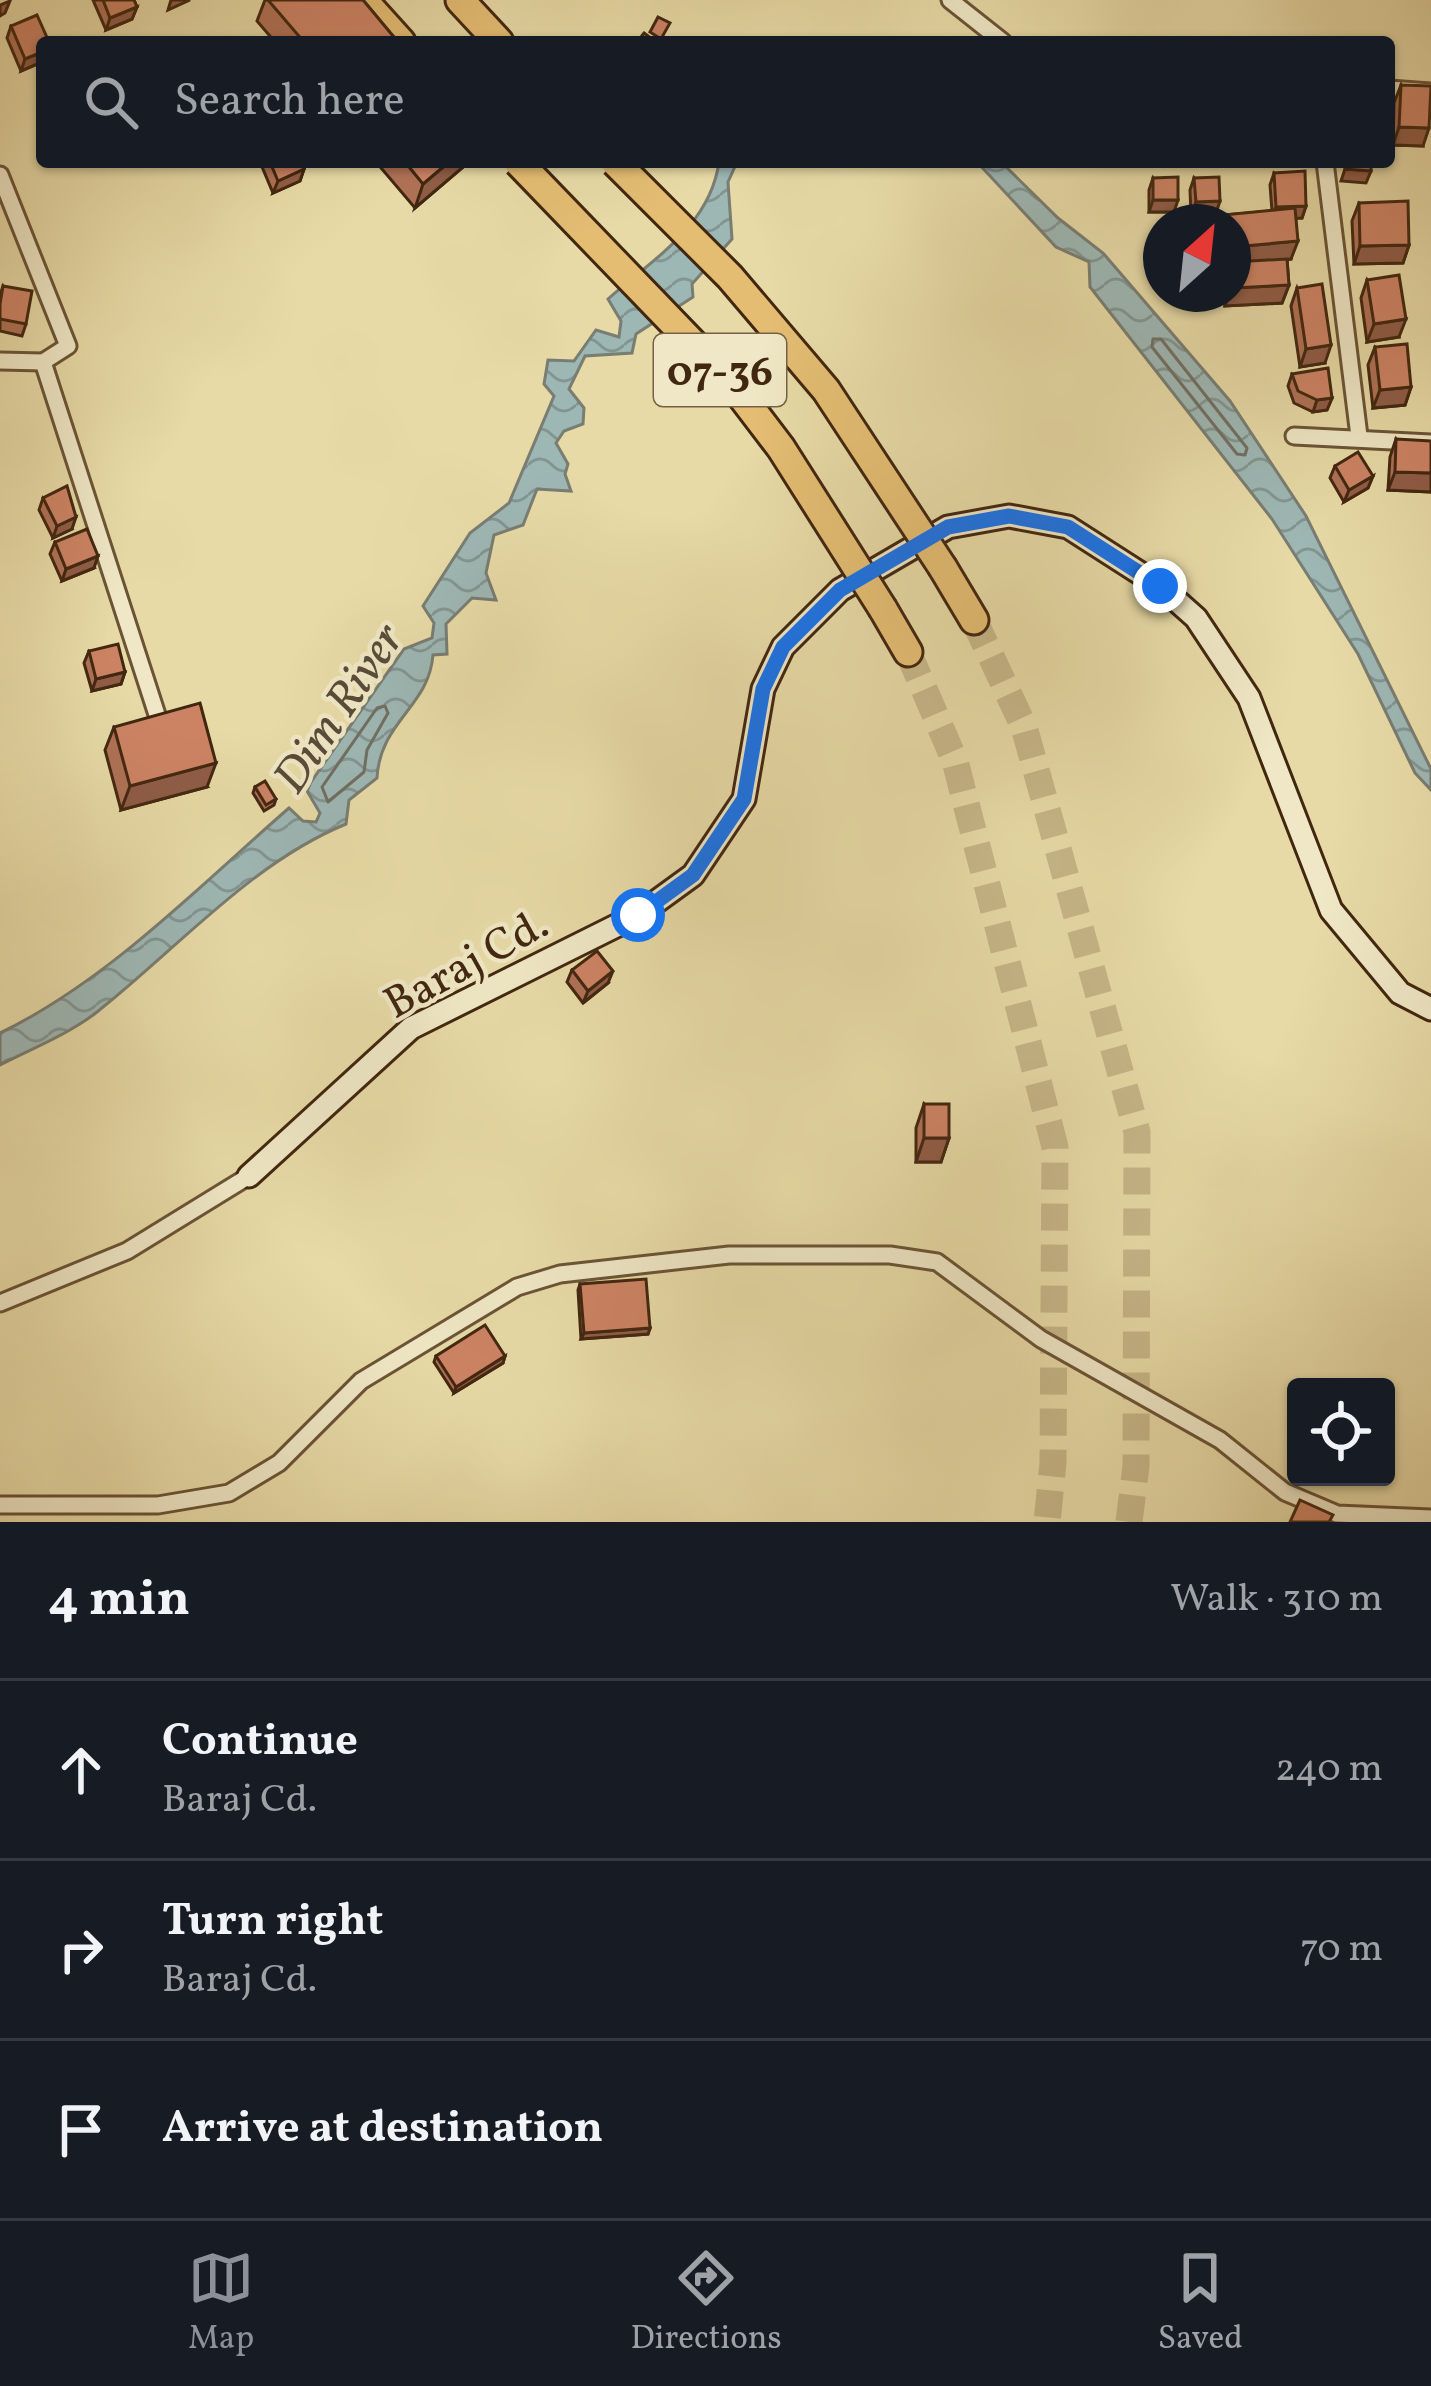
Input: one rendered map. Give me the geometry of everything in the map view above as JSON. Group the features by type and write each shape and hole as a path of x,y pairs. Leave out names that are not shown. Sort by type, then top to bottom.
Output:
{"highway":[{"path":"362,0 395,36"},
{"path":"460,0 493,36"},
{"name":"07-36","path":"524,168 734,385 782,448 908,652"},
{"name":"07-36","path":"621,168 730,277 826,389 974,620"}],"street":[{"path":"950,0 996,36"},
{"path":"1395,89 1431,92"},
{"path":"1325,168 1359,436"},
{"path":"0,175 68,346 43,362 0,361"},
{"path":"43,362 160,724"},
{"path":"1294,436 1431,443"},
{"name":"Baraj Cd.","path":"0,1303 128,1251 249,1176 411,1028 638,915 693,875 744,799 763,689 783,647 840,590 948,527 1009,516 1068,527 1160,586 1196,618 1250,698 1331,910 1400,993 1431,1009"},
{"path":"0,1505 144,1505 229,1493 279,1463 361,1381 517,1287 560,1274 729,1256 890,1255 938,1262 1041,1339 1220,1440 1285,1492 1336,1514 1431,1518"},
{"path":"144,1505 156,1522"}],"water":[{"path":"718,168 734,168 728,182 732,239 692,284 693,297 636,334 632,353 585,356 569,389 584,408 583,424 564,431 556,443 568,464 565,474 571,491 537,489 523,525 494,535 486,573 496,600 472,598 446,624 447,654 433,655 423,688 386,742 377,778 349,800 346,824 278,861 247,884 86,1020 0,1065 0,1033 40,1012 115,960 289,808 303,821 316,822 320,813 307,791 311,782 404,649 432,638 434,623 423,606 470,533 509,503 554,396 544,384 548,360 574,361 596,330 619,337 621,321 608,299 692,223 714,185"},
{"path":"983,168 1007,168 1058,218 1103,253 1143,300 1143,312 1154,312 1230,401 1306,516 1431,769 1431,790 1415,773 1358,654 1272,519 1090,287 1089,262 1056,247"}],"building":[{"path":"103,0 134,0 137,7 110,18"},
{"path":"268,0 363,0 393,36 299,36"},
{"path":"37,15 46,36 36,36 36,54 25,59 11,26"},
{"path":"658,17 670,23 663,36 650,32"},
{"path":"1401,85 1431,86 1429,128 1399,127"},
{"path":"273,168 304,168 304,169 278,181"},
{"path":"410,168 442,168 423,184"},
{"path":"1305,171 1306,206 1276,207 1274,173"},
{"path":"1178,177 1178,200 1153,200 1153,178"},
{"path":"1219,177 1220,201 1196,202 1194,178"},
{"path":"1408,201 1409,245 1360,246 1359,203"},
{"path":"1295,208 1298,241 1251,245 1251,212"},
{"path":"1287,259 1289,285 1251,287 1251,261"},
{"path":"1399,275 1406,319 1374,324 1367,280"},
{"path":"1322,284 1331,345 1306,349 1297,288"},
{"path":"3,286 32,291 26,324 0,319"},
{"path":"1407,344 1411,387 1380,390 1375,347"},
{"path":"1328,368 1332,398 1317,400 1298,391 1292,374"},
{"path":"1396,439 1431,441 1431,473 1395,472"},
{"path":"1358,452 1373,476 1349,490 1335,466"},
{"path":"67,486 76,517 57,526 43,498"},
{"path":"87,529 98,556 66,569 55,542"},
{"path":"118,644 125,672 96,679 89,651"},
{"path":"200,703 216,763 130,786 114,727"},
{"path":"265,781 276,799 266,805 255,787"},
{"path":"597,951 613,971 588,991 572,970"},
{"path":"924,1104 949,1104 949,1138 924,1138"},
{"path":"646,1279 650,1328 584,1333 580,1284"},
{"path":"485,1325 505,1356 456,1387 436,1356"},
{"path":"1300,1500 1333,1515 1329,1522 1290,1522"}],"tunnel":[{"path":"974,620 1024,727 1137,1132 1136,1466 1129,1522"},
{"path":"908,652 955,761 1055,1147 1053,1463 1047,1522"}],"route":[{"path":"638,915 693,875 744,799 763,689 783,647 840,590 948,527 1009,516 1068,527 1160,586"}],"water label":[{"name":"Dim River","path":"337,707"}]}
